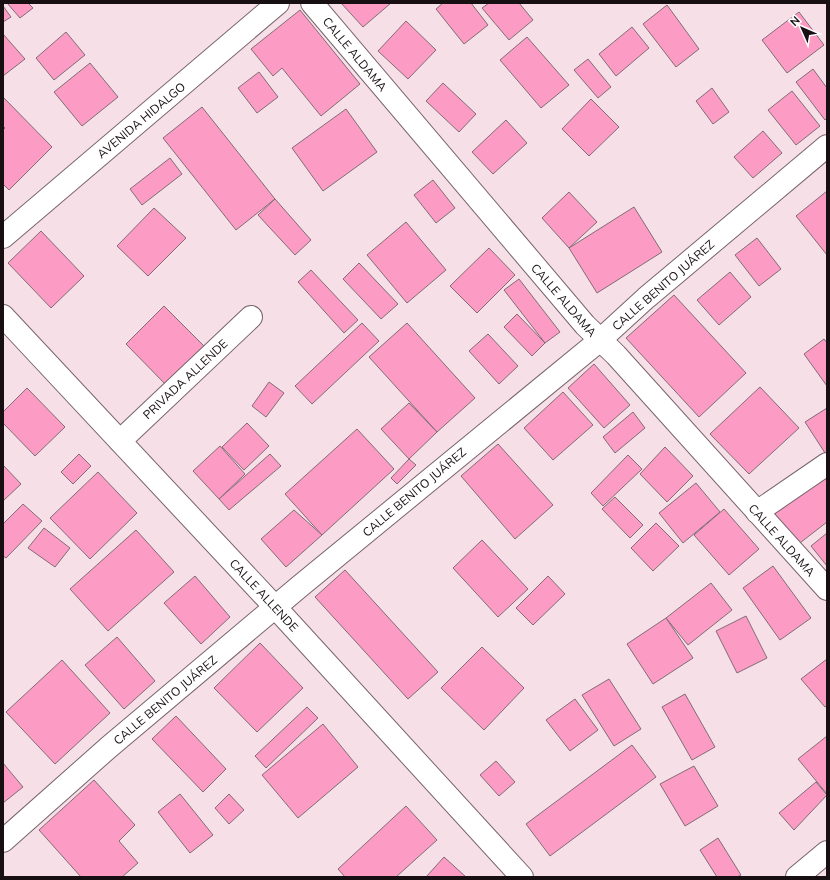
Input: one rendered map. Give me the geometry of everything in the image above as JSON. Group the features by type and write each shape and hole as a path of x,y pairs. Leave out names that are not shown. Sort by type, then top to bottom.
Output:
{"street":[{"name":"AVENIDA HIDALGO","path":"3,237 278,3"},
{"name":"CALLE ALDAMA","path":"312,3 599,341 616,355 827,589"},
{"name":"CALLE BENITO JUÁREZ","path":"3,841 108,747 359,537 599,341 646,298 827,146"},
{"name":"CALLE ALLENDE","path":"3,316 276,608 522,877"},
{"name":"PRIVADA ALLENDE","path":"120,441 251,317"},
{"path":"757,512 827,464"},
{"path":"797,877 827,852"}],"building":[{"path":"7,3 28,3 33,8 20,18"},
{"path":"341,3 391,3 363,27"},
{"path":"443,3 471,3 488,25 464,44 436,9"},
{"path":"489,3 519,3 533,20 509,40 482,8"},
{"path":"667,5 699,49 676,67 643,24"},
{"path":"3,6 11,17 3,22"},
{"path":"300,10 360,84 321,116 282,68 273,76 251,49"},
{"path":"799,12 824,45 787,73 762,40"},
{"path":"406,21 436,50 408,79 378,51"},
{"path":"632,27 649,48 616,76 599,54"},
{"path":"66,32 85,55 54,80 36,58"},
{"path":"3,34 25,59 3,76"},
{"path":"527,37 569,85 541,108 500,60"},
{"path":"588,59 611,87 598,98 574,70"},
{"path":"90,63 118,97 82,126 54,92"},
{"path":"813,69 827,88 827,118 825,120 796,82"},
{"path":"259,72 278,97 257,113 238,88"},
{"path":"443,83 476,114 459,132 426,101"},
{"path":"712,88 729,112 713,124 696,101"},
{"path":"792,91 820,126 796,145 768,110"},
{"path":"3,97 52,147 9,190 3,184 3,130 5,128 3,126"},
{"path":"591,99 619,127 589,156 562,129"},
{"path":"202,107 275,199 236,230 163,138"},
{"path":"346,109 377,152 323,191 292,148"},
{"path":"506,120 527,143 493,174 472,152"},
{"path":"763,131 782,153 753,178 734,157"},
{"path":"170,158 182,174 142,205 130,189"},
{"path":"433,180 455,208 436,223 414,195"},
{"path":"827,191 827,255 796,216"},
{"path":"569,192 597,222 569,248 542,218"},
{"path":"275,199 311,240 295,255 258,215"},
{"path":"634,207 662,252 597,293 569,248"},
{"path":"154,208 186,238 148,276 117,246"},
{"path":"406,222 446,270 407,303 367,255"},
{"path":"41,231 84,276 51,308 8,263"},
{"path":"757,238 781,269 759,286 735,255"},
{"path":"489,248 515,275 477,313 450,286"},
{"path":"359,263 398,304 381,319 343,279"},
{"path":"311,270 358,320 344,333 298,282"},
{"path":"730,272 751,297 719,325 697,300"},
{"path":"519,279 560,332 545,343 504,290"},
{"path":"674,295 746,373 699,417 626,338"},
{"path":"164,306 207,349 168,387 126,344"},
{"path":"517,314 545,343 532,356 504,327"},
{"path":"362,323 379,341 312,404 295,386"},
{"path":"407,323 475,398 437,432 369,357"},
{"path":"488,334 518,366 499,384 469,351"},
{"path":"824,339 827,343 827,386 804,354"},
{"path":"594,364 630,405 604,428 568,388"},
{"path":"269,382 284,393 266,417 252,406"},
{"path":"760,387 799,428 749,474 710,434"},
{"path":"27,388 65,427 35,456 3,423 3,412"},
{"path":"563,392 593,425 553,460 524,428"},
{"path":"409,403 437,432 409,459 381,429"},
{"path":"827,408 827,456 805,422"},
{"path":"633,412 645,428 615,453 603,437"},
{"path":"247,423 269,446 244,470 222,447"},
{"path":"357,429 394,469 322,535 285,494"},
{"path":"498,444 553,505 515,539 461,476"},
{"path":"220,446 245,474 219,499 193,471"},
{"path":"665,447 693,476 667,502 640,474"},
{"path":"79,454 91,466 73,484 61,472"},
{"path":"270,454 281,466 229,510 219,499"},
{"path":"628,455 642,469 603,506 591,493"},
{"path":"409,459 416,465 397,484 391,478"},
{"path":"3,465 21,484 3,501"},
{"path":"827,470 827,522 796,546 771,513"},
{"path":"98,472 137,513 90,559 50,518"},
{"path":"696,483 720,512 683,543 659,513"},
{"path":"615,497 643,525 630,538 602,509"},
{"path":"23,504 42,521 6,558 3,556 3,524"},
{"path":"724,509 759,549 729,575 694,535"},
{"path":"294,510 322,535 286,567 261,539"},
{"path":"656,523 679,546 653,571 631,548"},
{"path":"44,528 70,548 55,567 28,548"},
{"path":"136,530 174,572 108,631 70,589"},
{"path":"827,533 827,566 811,546"},
{"path":"482,540 528,589 498,617 453,568"},
{"path":"773,566 811,618 780,640 743,588"},
{"path":"345,570 438,672 408,699 315,597"},
{"path":"195,576 230,617 201,644 164,603"},
{"path":"548,576 565,594 533,625 516,608"},
{"path":"711,583 732,610 688,645 666,618"},
{"path":"746,616 767,658 737,673 716,631"},
{"path":"666,618 693,658 653,684 627,644"},
{"path":"117,637 155,681 124,709 85,665"},
{"path":"260,643 303,688 257,732 214,688"},
{"path":"482,647 524,688 484,730 441,688"},
{"path":"827,659 827,706 825,707 801,679"},
{"path":"62,660 110,713 55,764 6,712"},
{"path":"609,679 641,729 614,746 582,695"},
{"path":"685,694 715,747 692,760 662,707"},
{"path":"575,699 598,730 570,751 546,720"},
{"path":"307,707 318,718 266,768 255,756"},
{"path":"176,716 226,769 203,792 152,739"},
{"path":"323,724 358,767 298,818 262,775"},
{"path":"827,736 827,794 798,759"},
{"path":"632,745 656,777 550,856 526,824"},
{"path":"496,761 515,782 499,796 480,775"},
{"path":"3,763 23,787 3,803"},
{"path":"694,766 718,806 685,826 660,784"},
{"path":"94,780 135,825 119,841 138,863 122,877 81,877 39,830"},
{"path":"816,782 827,795 794,830 779,813"},
{"path":"180,794 213,835 190,853 158,812"},
{"path":"229,794 244,810 229,824 215,808"},
{"path":"406,806 437,840 396,877 345,877 338,869"},
{"path":"718,838 741,875 737,877 717,877 700,850"},
{"path":"444,857 466,877 426,877"}]}
